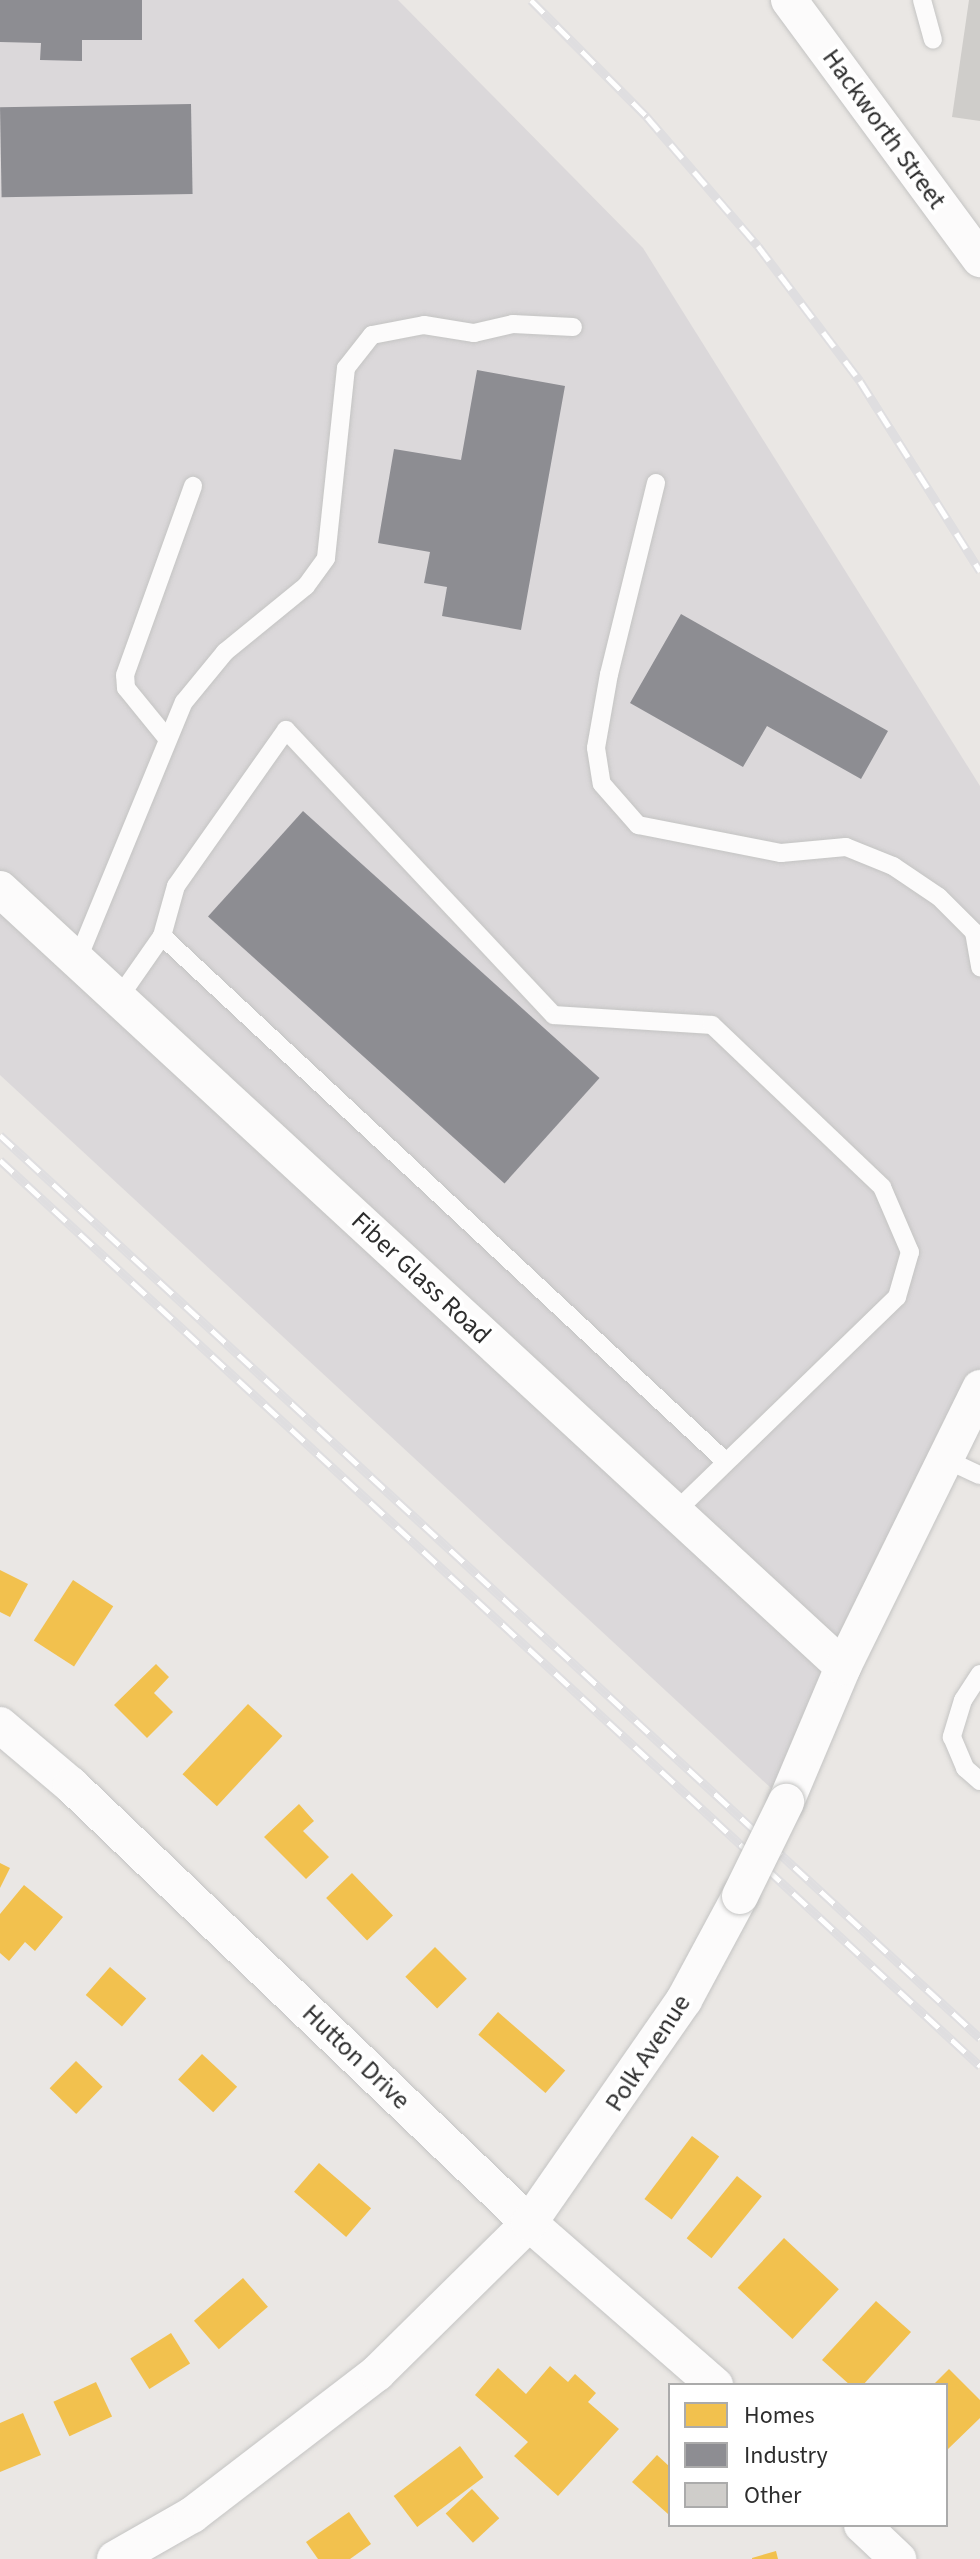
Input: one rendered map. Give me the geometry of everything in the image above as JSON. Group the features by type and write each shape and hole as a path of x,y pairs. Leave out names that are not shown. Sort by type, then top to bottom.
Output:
{"street":[{"name":"Hackworth Street","path":"789,0 980,259"},
{"name":"Fiber Glass Road","path":"0,889 843,1667"},
{"name":"Polk Avenue","path":"115,2559 192,2515 377,2373 529,2223 684,2000 786,1802 843,1667 980,1388"},
{"name":"Hutton Drive","path":"0,1725 71,1785 529,2223 713,2383"},
{"path":"864,2527 898,2559"}],"lane":[{"path":"922,0 933,40"},
{"path":"77,961 166,737 184,702 225,652 306,586 326,558 346,368 372,335 424,325 474,333 513,324 573,327"},
{"path":"656,483 609,674 596,748 602,784 638,825 781,853 846,847 893,866 939,897 974,932 980,967"},
{"path":"166,737 126,688 125,675 193,486"},
{"path":"118,999 162,936 176,886 286,730 554,1015 712,1025 882,1187 910,1252 897,1297 675,1512"},
{"path":"162,936 726,1462"},
{"path":"945,1459 980,1475"},
{"path":"980,1674 963,1700 952,1737 965,1768 980,1781"}],"shaded area":[{"path":"0,0 398,0 643,248 980,786 980,1401 786,1802 0,1075"}],"building: Homes":[{"path":"0,1570 28,1584 10,1617 0,1612"},
{"path":"73,1580 113,1606 74,1667 34,1640"},
{"path":"156,1664 169,1677 154,1693 173,1712 147,1738 114,1705"},
{"path":"248,1704 282,1736 217,1806 183,1774"},
{"path":"299,1804 314,1821 303,1831 329,1857 306,1879 264,1837"},
{"path":"0,1863 10,1868 0,1888"},
{"path":"352,1873 393,1915 367,1940 326,1898"},
{"path":"24,1885 63,1917 35,1951 25,1942 9,1961 0,1953 0,1914"},
{"path":"435,1947 467,1979 437,2009 405,1977"},
{"path":"110,1967 146,1998 122,2026 86,1995"},
{"path":"498,2012 565,2070 545,2093 478,2035"},
{"path":"202,2054 237,2087 213,2112 178,2080"},
{"path":"76,2061 103,2087 76,2114 50,2088"},
{"path":"692,2136 719,2156 672,2220 644,2199"},
{"path":"319,2163 371,2208 346,2237 294,2192"},
{"path":"737,2176 762,2196 712,2258 687,2238"},
{"path":"784,2238 839,2289 792,2339 738,2288"},
{"path":"243,2278 268,2307 219,2349 194,2321"},
{"path":"876,2301 911,2332 865,2383 848,2383 822,2360"},
{"path":"171,2333 190,2364 149,2389 130,2358"},
{"path":"550,2366 568,2382 575,2374 596,2393 588,2402 619,2429 558,2496 514,2456 528,2442 475,2395 498,2368 526,2394"},
{"path":"949,2369 980,2400 980,2418 948,2449 948,2383 935,2383"},
{"path":"96,2382 112,2416 69,2436 53,2402"},
{"path":"23,2413 41,2455 0,2472 0,2423"},
{"path":"460,2446 483,2477 417,2527 394,2496"},
{"path":"657,2455 668,2465 668,2514 632,2482"},
{"path":"472,2489 499,2518 473,2543 446,2514"},
{"path":"349,2512 371,2544 350,2559 318,2559 306,2542"},
{"path":"776,2551 778,2559 752,2559 752,2558"}],"building: Industry":[{"path":"0,0 142,0 142,40 82,40 82,61 40,60 41,43 0,42"},
{"path":"191,104 193,194 2,197 0,107"},
{"path":"477,370 565,386 521,630 442,616 447,587 424,583 430,552 378,543 394,449 461,460"},
{"path":"681,614 888,731 861,779 767,726 743,767 630,703"},
{"path":"303,811 600,1078 504,1184 208,917"}],"building: Other":[{"path":"969,0 980,0 980,121 952,117"}],"railway":[{"path":"531,0 647,117 758,246 860,381 980,571"},
{"path":"0,1135 980,2038"},
{"path":"0,1160 980,2066"}]}
